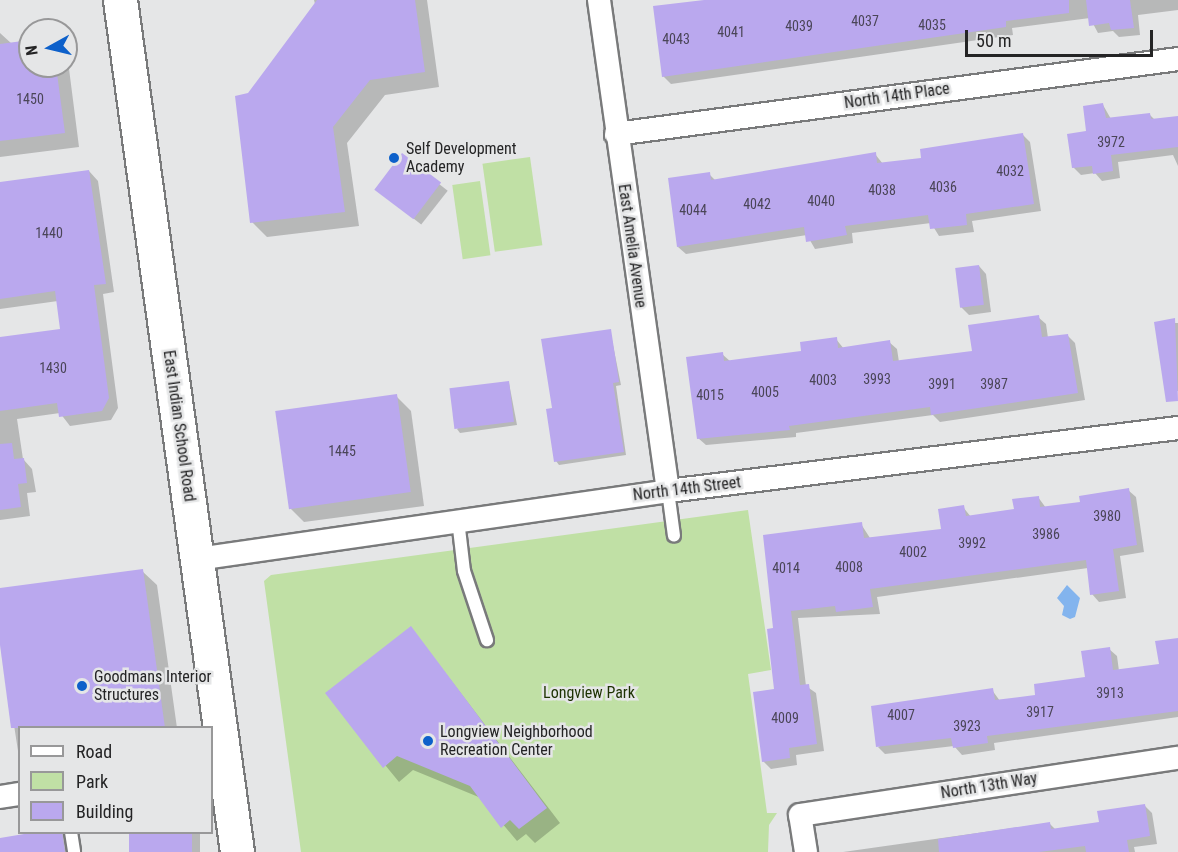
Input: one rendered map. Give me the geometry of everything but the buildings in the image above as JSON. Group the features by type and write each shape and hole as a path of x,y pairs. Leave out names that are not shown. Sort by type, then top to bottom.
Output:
{"main road":[{"name":"East Indian School Road","path":"120,0 197,559 218,766 237,852"}],"street":[{"name":"East Amelia Avenue","path":"599,0 616,134 668,491"},
{"name":"North 14th Place","path":"616,134 1178,59"},
{"name":"North 14th Street","path":"197,559 668,491 1178,428"},
{"name":"North 13th Way","path":"806,852 800,814 1178,758"},
{"path":"0,797 18,794"}],"lane":[{"path":"668,491 674,536"},
{"path":"458,520 464,572 488,640"},
{"path":"71,834 74,852"}],"green space":[{"path":"530,157 542,245 495,252 482,164"},
{"path":"480,181 490,255 463,259 452,185"},
{"name":"Longview Park","path":"748,510 771,670 748,674 767,813 777,813 769,825 768,852 301,852 264,581 271,575"}],"water":[{"path":"1067,585 1080,598 1075,617 1070,619 1062,615 1064,606 1057,598"}],"place":[{"name":"Self Development Academy","path":"394,158"},
{"name":"Goodmans Interior Structures","path":"82,686"},
{"name":"Longview Neighborhood Recreation Center","path":"428,741"}]}
